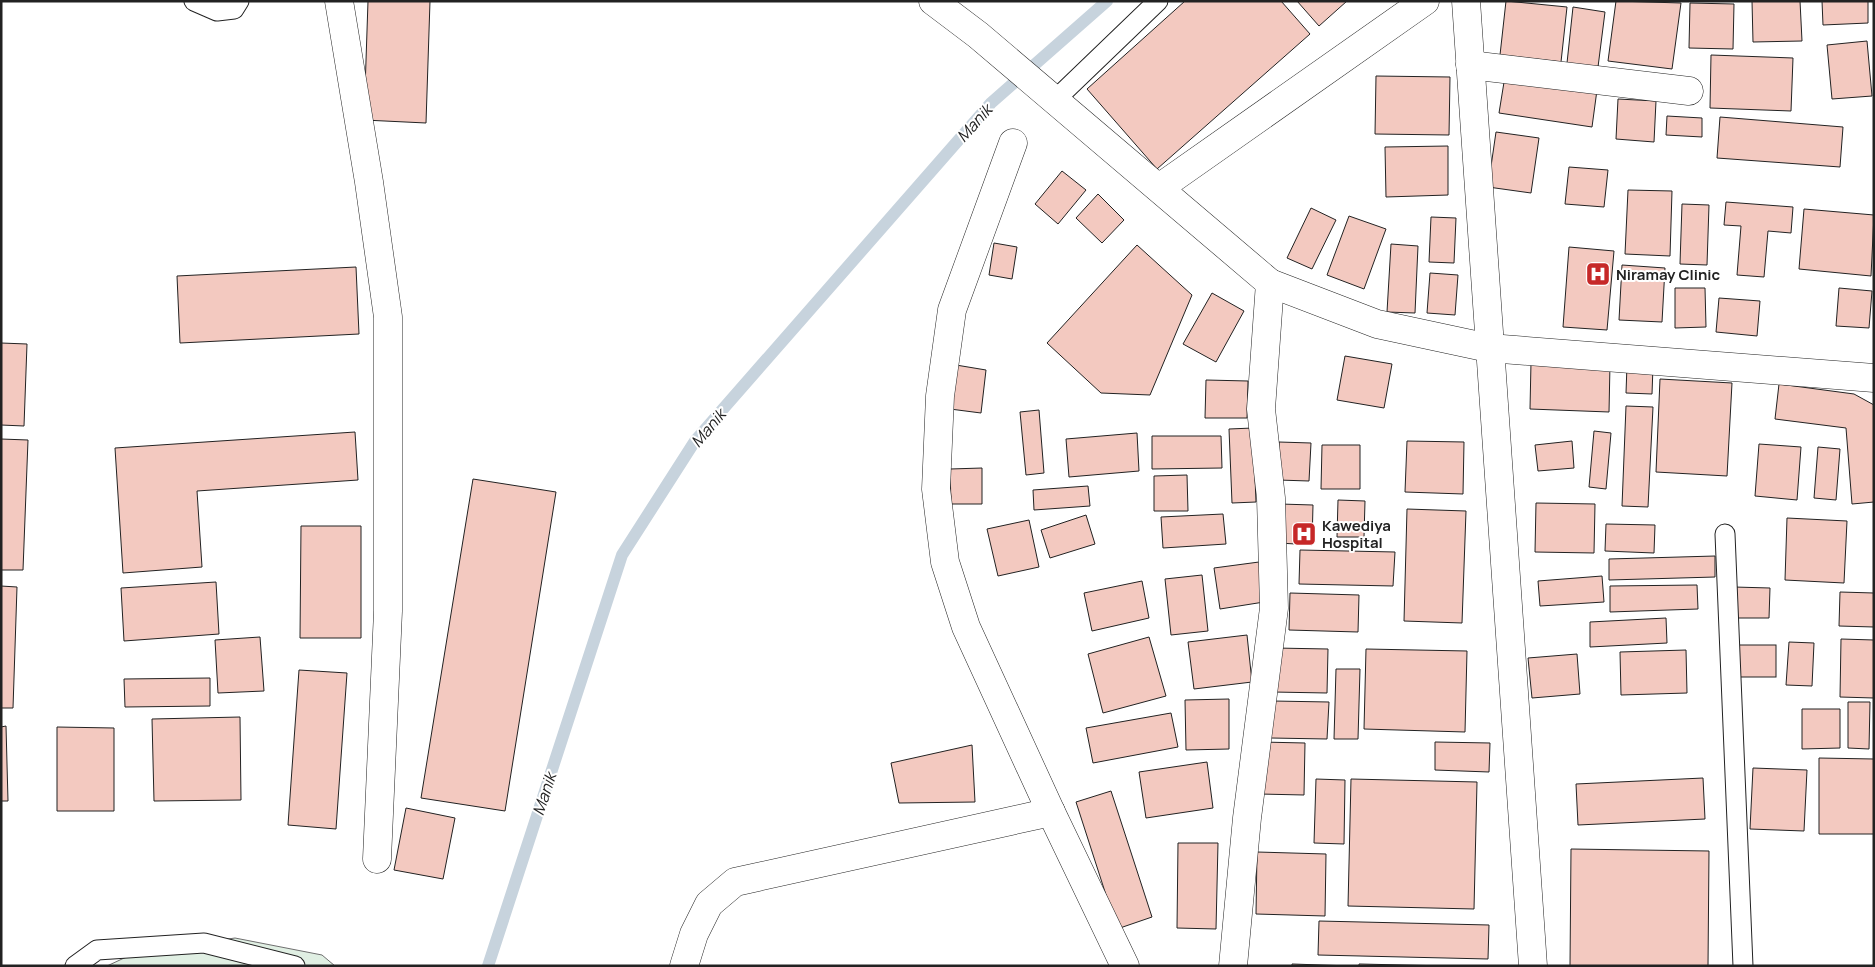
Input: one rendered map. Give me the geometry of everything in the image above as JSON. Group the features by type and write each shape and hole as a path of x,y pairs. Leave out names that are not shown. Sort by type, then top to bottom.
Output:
{"street":[{"path":"339,1 369,182 388,317 388,611 377,859"},
{"path":"933,1 978,35 1045,91 1270,283 1377,324 1489,348 1874,378"},
{"path":"1159,188 1425,1"},
{"path":"1466,1 1533,966"},
{"path":"1470,65 1689,91"},
{"path":"1013,143 952,310 940,396 936,489 944,562 966,627 1051,812 1125,966"},
{"path":"1233,966 1247,818 1274,608 1271,498 1261,409 1270,283"},
{"path":"684,966 694,934 709,904 735,882 1051,812"}],"lane":[{"path":"194,1 217,11 234,9 239,1"},
{"path":"1045,91 1158,1"},
{"path":"1725,534 1743,966"},
{"path":"75,966 97,950 204,943 295,966"}],"green space":[{"path":"235,938 322,955 335,966 107,966 137,952"}],"building":[{"path":"368,1 430,1 426,123 364,120"},
{"path":"1185,1 1281,1 1310,34 1157,169 1087,89"},
{"path":"1297,1 1347,1 1319,26"},
{"path":"1506,1 1567,7 1561,62 1500,55"},
{"path":"1616,1 1681,3 1672,69 1608,61"},
{"path":"1752,1 1800,1 1802,41 1753,42"},
{"path":"1822,1 1868,1 1868,23 1823,25"},
{"path":"1690,3 1734,4 1733,49 1689,48"},
{"path":"1573,7 1605,12 1598,67 1567,63"},
{"path":"1867,41 1872,96 1832,99 1827,45"},
{"path":"1711,55 1793,58 1791,111 1710,108"},
{"path":"1376,76 1450,77 1449,135 1375,134"},
{"path":"1505,76 1597,90 1592,127 1499,113"},
{"path":"1618,99 1656,101 1654,142 1616,139"},
{"path":"1667,116 1702,118 1702,137 1666,135"},
{"path":"1720,117 1843,127 1840,167 1717,158"},
{"path":"1496,132 1539,138 1531,193 1488,187"},
{"path":"1448,146 1448,195 1386,197 1385,147"},
{"path":"1569,167 1608,170 1604,207 1565,204"},
{"path":"1062,171 1086,190 1058,224 1035,204"},
{"path":"1628,190 1672,191 1670,256 1625,254"},
{"path":"1098,194 1124,220 1102,243 1076,218"},
{"path":"1726,202 1793,207 1791,233 1768,231 1764,277 1737,275 1741,226 1724,225"},
{"path":"1682,204 1709,205 1707,265 1680,264"},
{"path":"1311,208 1336,220 1312,269 1287,258"},
{"path":"1804,209 1874,215 1871,276 1799,269"},
{"path":"1349,216 1386,229 1364,289 1327,275"},
{"path":"1431,217 1456,218 1454,263 1429,262"},
{"path":"994,243 1017,247 1012,279 989,275"},
{"path":"1391,244 1418,246 1415,313 1387,312"},
{"path":"1137,245 1192,295 1150,395 1101,393 1047,343"},
{"path":"1569,247 1614,251 1607,330 1563,327"},
{"path":"1622,265 1665,268 1662,322 1619,320"},
{"path":"356,267 359,334 180,343 177,276"},
{"path":"1430,273 1458,275 1455,315 1427,313"},
{"path":"1675,288 1705,288 1706,327 1675,328"},
{"path":"1839,288 1872,291 1869,328 1836,326"},
{"path":"1212,293 1244,311 1216,362 1183,344"},
{"path":"1719,298 1760,301 1757,336 1716,332"},
{"path":"1,343 27,344 24,426 1,425"},
{"path":"1345,356 1392,364 1384,408 1337,400"},
{"path":"1531,362 1610,364 1609,412 1530,409"},
{"path":"956,365 986,370 981,413 950,409"},
{"path":"1627,365 1653,366 1652,394 1626,393"},
{"path":"1660,379 1732,383 1727,476 1656,472"},
{"path":"1206,380 1248,381 1247,418 1205,418"},
{"path":"1779,384 1854,394 1874,405 1874,502 1852,504 1846,428 1775,419"},
{"path":"1626,406 1653,407 1648,507 1622,506"},
{"path":"1039,410 1044,473 1026,475 1020,412"},
{"path":"1253,428 1256,502 1232,503 1229,429"},
{"path":"1594,431 1611,433 1606,489 1589,487"},
{"path":"355,432 358,480 197,491 202,567 123,573 115,448"},
{"path":"1137,433 1139,471 1069,477 1066,439"},
{"path":"1152,436 1221,436 1222,468 1152,469"},
{"path":"1,439 28,440 23,570 1,570"},
{"path":"1407,441 1464,442 1463,494 1405,492"},
{"path":"1572,441 1574,468 1538,471 1535,445"},
{"path":"1279,442 1311,443 1309,481 1278,480"},
{"path":"1759,444 1801,447 1797,500 1755,496"},
{"path":"1322,445 1360,445 1360,489 1321,489"},
{"path":"1818,447 1840,449 1836,500 1814,498"},
{"path":"982,468 982,504 951,504 950,469"},
{"path":"1187,475 1188,511 1154,511 1154,476"},
{"path":"473,479 556,492 505,811 421,798"},
{"path":"1088,486 1090,506 1034,510 1033,490"},
{"path":"1338,500 1365,501 1364,537 1337,537"},
{"path":"1536,503 1595,504 1594,553 1535,552"},
{"path":"1280,504 1313,505 1312,545 1279,543"},
{"path":"1407,509 1466,511 1462,623 1404,621"},
{"path":"1223,514 1226,544 1163,548 1161,517"},
{"path":"1086,515 1095,544 1050,558 1041,530"},
{"path":"1787,518 1847,521 1844,583 1785,580"},
{"path":"1029,520 1039,567 998,576 987,529"},
{"path":"1606,524 1655,525 1654,553 1605,551"},
{"path":"301,526 361,526 361,638 300,638"},
{"path":"1300,550 1395,552 1393,586 1299,584"},
{"path":"1715,556 1715,577 1609,580 1609,559"},
{"path":"1259,562 1264,602 1220,609 1214,568"},
{"path":"1202,575 1208,631 1171,635 1165,579"},
{"path":"1602,576 1604,602 1540,606 1538,581"},
{"path":"1142,581 1149,618 1092,631 1084,593"},
{"path":"216,582 219,634 124,641 121,588"},
{"path":"1697,585 1698,609 1610,612 1610,586"},
{"path":"1,586 17,587 13,708 1,708"},
{"path":"1734,587 1770,588 1769,618 1733,618"},
{"path":"1840,592 1874,593 1874,627 1839,626"},
{"path":"1290,593 1359,595 1358,632 1289,630"},
{"path":"1666,618 1667,643 1590,647 1590,622"},
{"path":"1247,635 1252,682 1194,689 1188,642"},
{"path":"260,637 264,691 218,693 215,640"},
{"path":"1149,637 1166,696 1103,713 1088,654"},
{"path":"1841,639 1874,640 1874,698 1840,697"},
{"path":"1789,642 1814,643 1812,686 1786,685"},
{"path":"1738,645 1776,645 1776,677 1738,677"},
{"path":"1275,648 1328,649 1327,693 1273,692"},
{"path":"1366,649 1467,651 1465,732 1364,729"},
{"path":"1686,650 1687,693 1621,695 1620,652"},
{"path":"1577,654 1580,694 1532,698 1528,658"},
{"path":"1336,669 1360,669 1358,739 1334,739"},
{"path":"299,670 347,673 336,829 288,825"},
{"path":"210,678 210,706 125,707 124,679"},
{"path":"1229,699 1229,749 1186,750 1185,700"},
{"path":"1273,701 1329,702 1327,739 1271,738"},
{"path":"1848,702 1870,702 1869,749 1848,748"},
{"path":"1802,709 1840,709 1840,748 1802,749"},
{"path":"1171,713 1178,747 1093,763 1086,728"},
{"path":"240,717 241,800 154,801 152,719"},
{"path":"6,726 8,801 1,801 1,727"},
{"path":"57,727 114,728 114,811 57,811"},
{"path":"1260,742 1305,743 1304,795 1259,794"},
{"path":"1435,742 1490,743 1489,772 1435,770"},
{"path":"972,745 975,802 899,803 891,763"},
{"path":"1819,758 1874,759 1874,834 1819,834"},
{"path":"1207,762 1213,808 1146,818 1139,772"},
{"path":"1753,768 1807,770 1804,831 1750,829"},
{"path":"1703,778 1705,819 1578,825 1576,784"},
{"path":"1316,779 1345,780 1344,844 1314,843"},
{"path":"1351,779 1477,782 1474,909 1348,906"},
{"path":"1111,791 1152,917 1117,929 1076,802"},
{"path":"406,808 455,818 443,879 394,870"},
{"path":"1178,843 1218,843 1216,929 1177,928"},
{"path":"1571,849 1709,851 1708,966 1570,966"},
{"path":"1257,852 1326,854 1325,916 1256,914"},
{"path":"1319,921 1489,925 1488,959 1318,955"},
{"path":"1292,964 1351,966 1292,966"},
{"path":"1359,964 1448,966 1359,966"}],"waterway":[{"name":"Manik","path":"488,966 622,555 695,441 991,103 1107,1"}],"place":[{"name":"Niramay Clinic","path":"1598,274"},
{"name":"Kawediya Hospital","path":"1304,534"}]}
